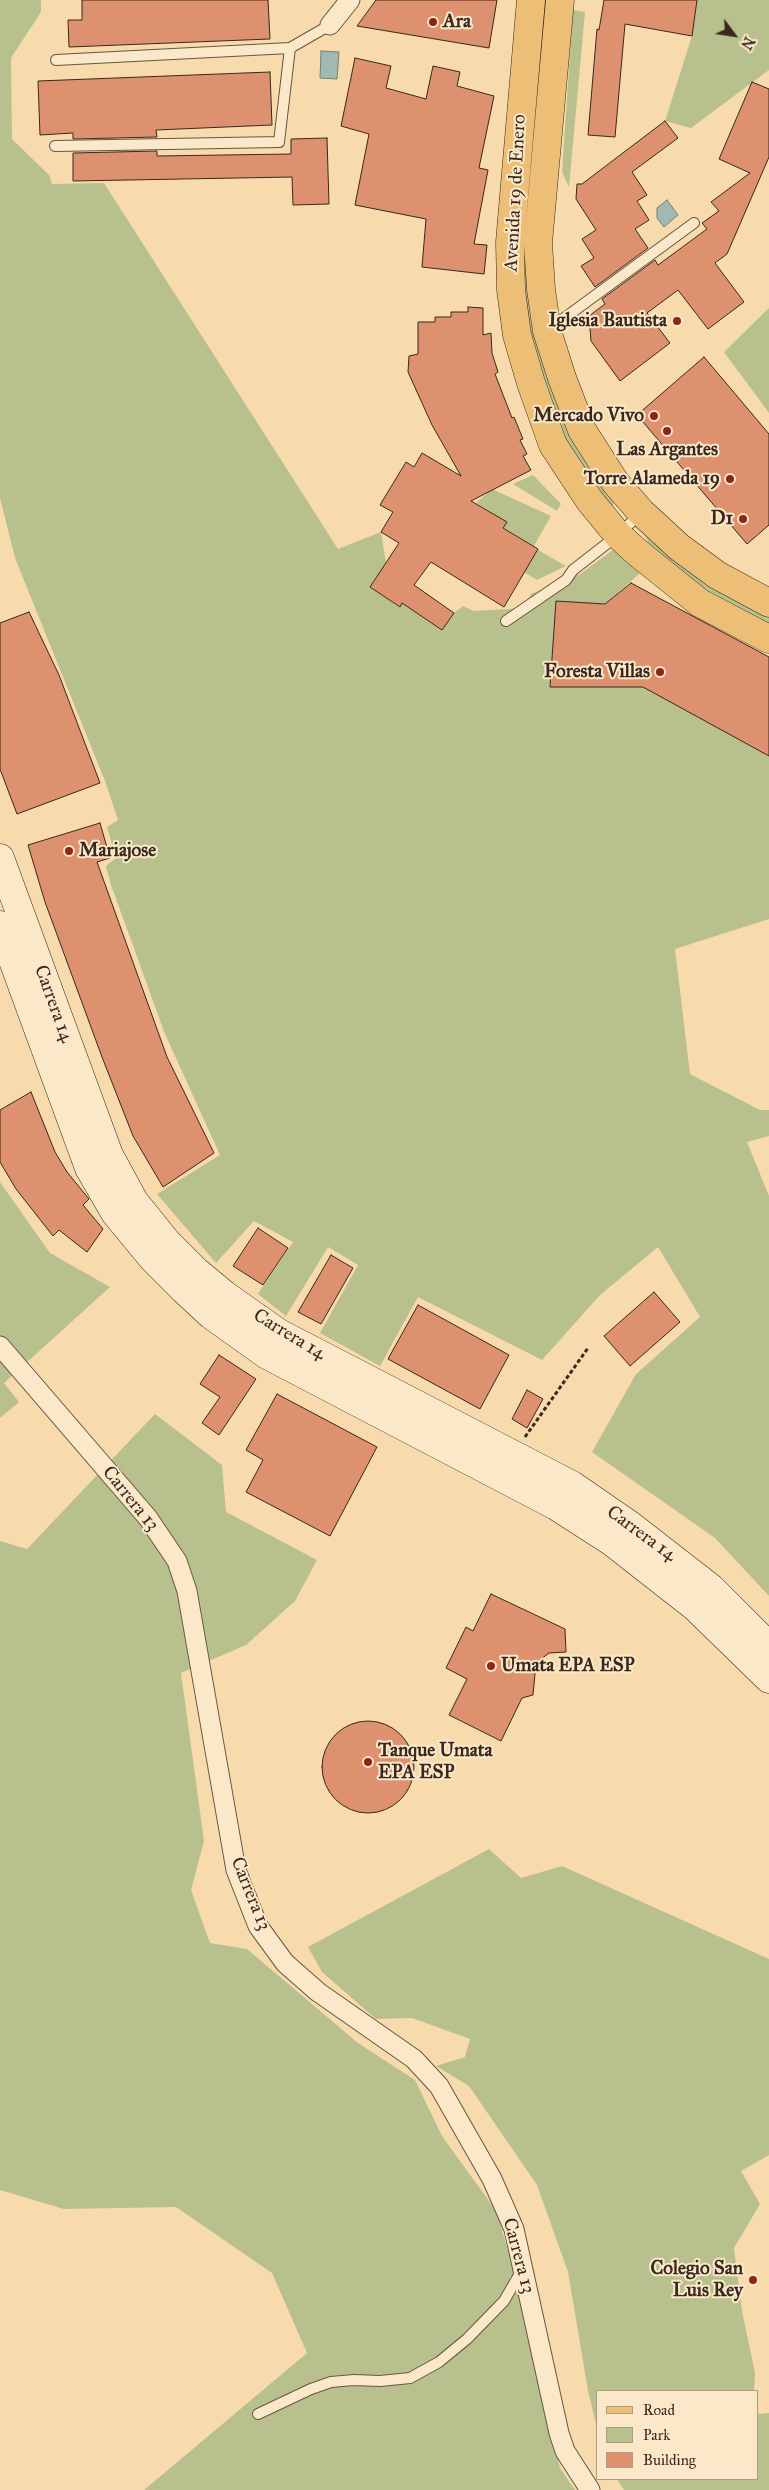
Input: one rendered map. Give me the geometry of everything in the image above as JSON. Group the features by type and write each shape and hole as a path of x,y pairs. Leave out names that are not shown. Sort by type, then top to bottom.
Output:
{"main road":[{"name":"Avenida 19 de Enero","path":"531,0 510,242 511,290 517,335 531,383 553,445 590,501 618,535 659,572 700,603 769,639"},
{"name":"Avenida 19 de Enero","path":"560,0 538,243 541,288 547,330 562,378 582,430 616,482 641,512 679,547 717,575 769,603"},
{"name":"Carrera 14","path":"0,858 109,1156 134,1201 167,1242 218,1289 279,1333 572,1485 638,1530 711,1588 769,1646"},
{"name":"Carrera 14","path":"0,925 89,1168 115,1213 152,1259 212,1315 267,1355 556,1506 612,1542 695,1607 769,1679"}],"street":[{"path":"330,25 350,0"},
{"name":"Carrera 13","path":"0,1346 148,1518 177,1561 187,1592 236,1870 258,1926 285,1963 318,1992 414,2059 439,2086 492,2179 514,2229 559,2433 565,2451 590,2490"}],"lane":[{"path":"56,60 290,48 330,25"},
{"path":"55,146 279,142 290,48"},
{"path":"547,330 582,308 694,223"},
{"path":"506,621 566,580 573,570 618,535 641,512"},
{"path":"258,2414 331,2382 410,2378 439,2362 467,2339 504,2300 523,2269"}],"path":[{"path":"514,1454 588,1348"}],"green space":[{"path":"0,0 41,0 41,12 11,58 12,139 49,175 52,184 104,183 338,549 381,532 386,563 370,587 399,607 402,603 442,630 454,613 463,606 474,611 524,608 531,594 580,574 613,550 640,573 605,604 556,601 550,687 643,687 769,756 769,919 675,949 690,1074 760,1110 769,1110 769,1136 747,1142 769,1196 769,1596 715,1538 592,1452 636,1374 700,1317 658,1247 600,1295 542,1360 418,1297 380,1366 320,1333 358,1265 328,1247 286,1316 258,1294 293,1242 254,1221 216,1263 157,1194 220,1155 165,1034 111,885 106,866 116,858 107,827 118,820 105,781 15,558 0,498"},
{"path":"541,0 551,0 529,242 615,501 611,510 562,440 526,334 518,243"},
{"path":"697,0 769,0 769,70 691,128 665,121 692,36"},
{"path":"573,10 585,12 569,187 562,172"},
{"path":"769,308 769,413 724,352"},
{"path":"533,475 561,504 557,511 513,484"},
{"path":"492,489 551,516 534,546 503,528 506,522 476,503"},
{"path":"645,536 706,585 769,617 769,629 700,594 655,557"},
{"path":"538,550 566,566 537,580 524,572"},
{"path":"0,1182 50,1253 110,1287 4,1383 19,1402 0,1418"},
{"path":"155,1414 222,1465 226,1512 317,1560 295,1601 246,1645 181,1673 204,1841 191,1890 210,1943 247,1949 358,2043 415,2080 442,2136 497,2212 523,2304 560,2468 575,2490 144,2490 307,2353 272,2273 176,2207 64,2209 0,2190 0,1541 27,1549"},
{"path":"489,1849 521,1878 562,1866 769,1959 769,2155 741,2171 760,2204 734,2248 742,2311 755,2373 754,2390 596,2390 596,2424 588,2391 568,2272 537,2185 469,2086 436,2066 465,2057 470,2039 412,2018 376,2019 322,1972 308,1947"},
{"path":"769,2413 769,2490 624,2490 618,2480 759,2480 759,2414"}],"water":[{"path":"321,51 339,52 337,79 320,78"},
{"path":"667,200 678,215 664,227 657,218 657,208"}],"building":[{"path":"82,0 268,0 270,39 69,47 68,20 82,20"},
{"path":"376,0 497,0 489,48 357,26"},
{"path":"604,0 697,0 692,36 625,24 615,137 588,135 597,29 599,30"},
{"path":"355,58 391,66 386,88 426,99 433,66 460,72 457,86 494,96 479,168 488,170 474,244 487,245 484,274 422,267 426,219 355,205 369,134 341,126"},
{"path":"270,72 272,125 156,130 157,137 73,139 73,133 40,135 38,81"},
{"path":"752,82 769,89 769,157 727,254 715,263 744,302 708,329 678,290 647,313 670,343 620,381 591,341 589,316 605,304 602,299 655,260 658,265 707,229 702,223 719,211 711,202 750,173 719,159"},
{"path":"665,121 678,138 632,172 647,195 637,201 649,220 635,229 648,248 595,287 581,266 594,258 582,239 596,230 576,199 577,184 582,184"},
{"path":"327,138 329,204 293,205 292,177 73,181 73,153 157,151 157,156 291,154 291,139"},
{"path":"468,307 483,308 483,335 491,333 492,353 498,372 495,374 512,418 514,417 523,439 520,440 527,454 523,456 531,470 471,501 507,522 503,528 538,549 504,607 431,562 414,585 454,613 442,630 402,603 400,607 370,587 399,543 381,532 393,512 380,505 406,462 414,467 422,453 461,476 432,425 408,372 409,356 418,354 418,322 435,322 435,317 451,317 451,312 468,312"},
{"name":"Torre Alameda 19","path":"704,357 769,434 769,525 747,544 637,415"},
{"name":"Foresta Villas","path":"631,583 769,657 769,756 643,687 550,687 556,601 605,604"},
{"path":"29,612 59,675 100,783 17,814 0,769 0,623"},
{"path":"100,823 110,858 97,862 167,1057 214,1153 163,1187 133,1136 45,902 28,845"},
{"path":"31,1092 55,1152 67,1172 89,1199 83,1205 103,1229 87,1252 59,1230 53,1236 16,1189 0,1162 0,1110"},
{"path":"258,1228 288,1248 263,1285 233,1266"},
{"path":"331,1255 353,1268 321,1324 298,1312"},
{"path":"654,1292 680,1322 630,1366 604,1336"},
{"path":"418,1305 509,1355 480,1409 388,1359"},
{"path":"219,1355 256,1379 219,1435 202,1423 220,1397 200,1384"},
{"path":"527,1390 543,1399 527,1428 512,1419"},
{"path":"277,1394 377,1447 330,1536 246,1492 263,1460 246,1450"},
{"name":"Umata EPA ESP","path":"491,1594 565,1629 566,1652 549,1653 536,1663 533,1695 522,1698 501,1741 449,1715 467,1679 446,1668 466,1627 473,1631"},
{"name":"Tanque Umata EPA ESP","path":"368,1721 385,1725 400,1735 410,1750 414,1767 410,1784 400,1799 385,1809 368,1813 351,1809 336,1799 326,1784 322,1767 326,1750 336,1735 351,1725"}],"place":[{"name":"Ara","path":"433,22"},
{"name":"Iglesia Bautista","path":"677,321"},
{"name":"Mercado Vivo","path":"654,416"},
{"name":"Las Argantes","path":"667,431"},
{"name":"Torre Alameda 19","path":"730,479"},
{"name":"D1","path":"743,519"},
{"name":"Foresta Villas","path":"660,672"},
{"name":"Mariajose","path":"69,851"},
{"name":"Umata EPA ESP","path":"491,1666"},
{"name":"Tanque Umata EPA ESP","path":"368,1762"},
{"name":"Colegio San Luis Rey","path":"753,2280"}]}
